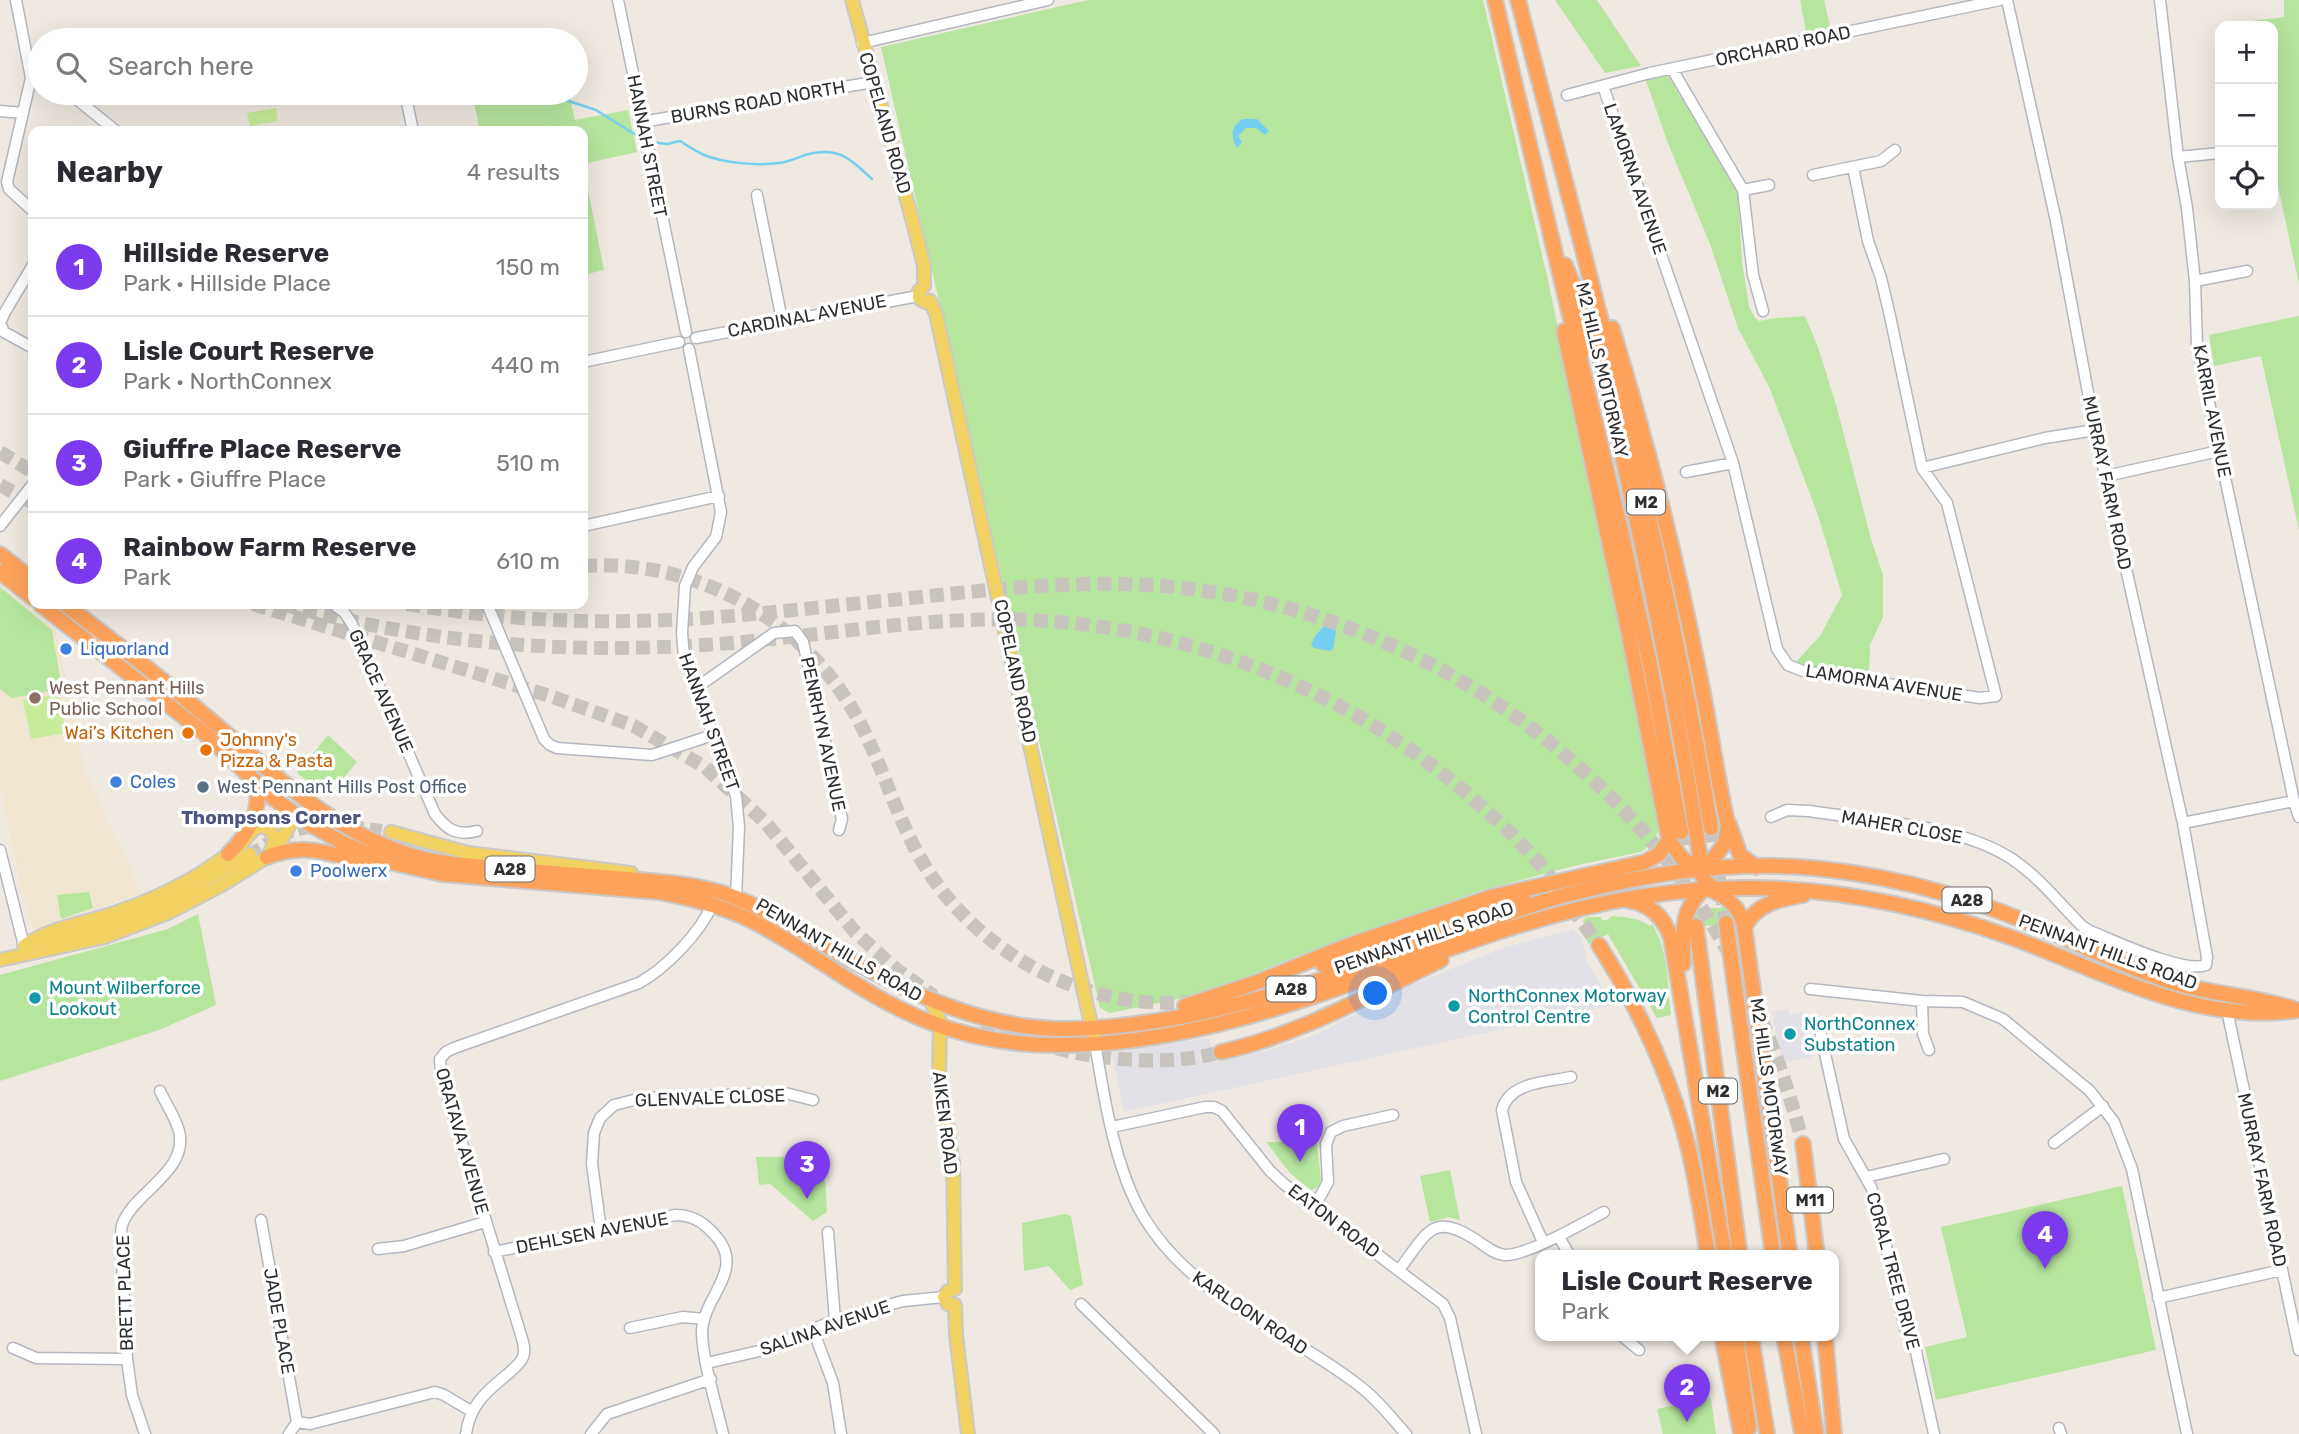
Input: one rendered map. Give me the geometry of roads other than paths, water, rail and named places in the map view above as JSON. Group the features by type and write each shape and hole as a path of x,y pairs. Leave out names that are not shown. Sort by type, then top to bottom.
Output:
{"highway":[{"name":"M2 HILLS MOTORWAY","path":"1495,0 1651,669 1675,836"},
{"name":"M2 HILLS MOTORWAY","path":"1518,0 1658,552 1695,732 1711,828"},
{"name":"M2","path":"1531,155 1535,200 1675,836 1676,852 1732,902 1740,914 1744,929 1789,1250"},
{"name":"M2","path":"1564,180 1636,405 1669,534 1725,813"},
{"path":"1564,180 1582,281 1627,476 1673,699 1703,876"},
{"path":"1547,220 1572,282 1620,478 1639,537"},
{"path":"0,554 28,576"},
{"path":"0,572 28,594"},
{"name":"PENNANT HILLS ROAD","path":"46,609 204,733 255,783 295,815 345,844 385,861 447,874 658,892 712,905 757,923 880,999 940,1026 1021,1043 1055,1045 1154,1037 1242,1018 1287,1006 1482,938 1577,909 1675,892 1703,876 1741,866 1801,868 1864,875 1937,891 1995,910 2151,975 2201,991 2276,1003 2299,1010"},
{"name":"PENNANT HILLS ROAD","path":"71,609 191,704 271,774 341,825 369,840 402,853 453,864 686,884 736,898 785,922 879,976 960,1012 997,1021 1032,1027 1125,1025 1221,1007 1282,992 1361,967 1556,897 1635,872 1703,876 1741,887 1825,892 1935,913 2015,939 2160,994 2201,1006 2275,1014 2299,1010"},
{"path":"271,774 294,801 295,815"},
{"path":"228,854 254,816 258,796 255,783"},
{"path":"1703,876 1725,843 1728,825 1725,813"},
{"path":"1725,813 1740,855 1756,867"},
{"path":"1527,896 1601,877 1635,872 1659,855 1675,836"},
{"path":"267,858 304,848 361,862 385,861"},
{"path":"1125,1025 1210,999 1344,947 1480,901 1566,879 1635,872"},
{"name":"M2","path":"1703,876 1683,922 1682,1000 1724,1250"},
{"path":"1323,965 1339,962 1527,896 1566,879"},
{"path":"1744,929 1751,917 1775,901 1825,892"},
{"path":"1621,900 1647,905 1667,929 1674,950 1682,1000"},
{"name":"M2 HILLS MOTORWAY","path":"1726,923 1772,1250"},
{"name":"M2","path":"1696,926 1739,1250"},
{"path":"1220,1052 1254,1045 1303,1028 1482,938"},
{"path":"1599,945 1639,1014 1673,1097 1688,1146 1707,1250"},
{"path":"2201,991 2222,1002 2227,1010"},
{"name":"M11","path":"1803,1144 1817,1250"},
{"path":"1723,1341 1741,1434"},
{"path":"1737,1341 1749,1434"},
{"path":"1752,1341 1767,1434"},
{"path":"1785,1341 1802,1434"},
{"path":"1802,1341 1816,1434"},
{"path":"1825,1341 1834,1434"}],"main road":[{"name":"COPELAND ROAD","path":"852,0 924,266 924,294 936,314 1095,1043"},
{"path":"26,950 105,937 149,921 222,885 267,858 282,839 295,815"},
{"path":"26,950 47,933 136,905 194,877 243,842 254,828 263,826 271,831 274,840 267,858"},
{"path":"391,832 468,853 666,877 686,884"},
{"path":"0,958 127,919 178,896 250,854"},
{"name":"AIKEN ROAD","path":"930,1000 938,1013 940,1026 939,1080 953,1163 952,1297 968,1434"}],"street":[{"path":"16,0 28,47"},
{"name":"HANNAH STREET","path":"618,0 686,332"},
{"path":"862,43 1048,0"},
{"name":"ORCHARD ROAD","path":"1567,94 1672,69 2000,0"},
{"name":"MURRAY FARM ROAD","path":"2007,0 2056,222 2095,430 2183,823 2207,957 2206,965"},
{"name":"KARRIL AVENUE","path":"2160,0 2178,157 2188,208 2195,281 2197,346 2299,817"},
{"path":"1672,69 1743,190 1753,275 1763,311"},
{"name":"BURNS ROAD NORTH","path":"643,126 873,82"},
{"name":"LAMORNA AVENUE","path":"1603,86 1733,463 1777,649 1788,665 1804,671 1980,698 1996,696 1947,503 1922,468 1881,278 1868,241 1853,167"},
{"path":"28,100 7,182 9,190 28,207"},
{"path":"84,105 110,126"},
{"path":"408,105 412,126"},
{"path":"0,111 23,113"},
{"path":"1814,175 1881,161 1895,150"},
{"path":"2178,157 2215,153"},
{"path":"1743,190 1769,185"},
{"path":"757,195 782,320"},
{"path":"2195,281 2246,271"},
{"path":"28,273 0,323 4,332 28,345"},
{"name":"CARDINAL AVENUE","path":"696,338 924,294"},
{"path":"686,332 696,338 696,344 689,349 684,348 680,342 681,335 686,332"},
{"path":"588,361 680,342"},
{"name":"HANNAH STREET","path":"689,349 721,512 716,537 693,567 685,586 682,649 736,796 739,810 736,898"},
{"path":"1922,468 2045,438 2095,430"},
{"path":"2106,476 2219,450"},
{"path":"1686,472 1733,463"},
{"path":"0,526 28,490"},
{"path":"588,525 719,496"},
{"name":"GRACE AVENUE","path":"340,609 352,624 435,814 445,827 457,834 477,831"},
{"path":"489,609 544,739 550,745 557,748 652,755 713,735"},
{"name":"PENRHYN AVENUE","path":"696,688 774,633 795,631 803,642 842,818 839,830"},
{"path":"2183,823 2294,801"},
{"name":"MAHER CLOSE","path":"1771,817 1787,810 1809,811 1961,836 2013,860 2039,881 2090,931 2176,963 2197,968 2206,965"},
{"path":"0,850 26,950"},
{"name":"ORATAVA AVENUE","path":"471,1411 481,1396 520,1363 524,1353 521,1335 441,1075 440,1059 454,1048 639,983 663,967 708,914 712,905"},
{"path":"1810,989 1922,1001 1963,1002 2003,1019 2090,1091 2103,1106 2114,1122 2132,1169 2187,1434"},
{"path":"1922,1001 1923,1034 1929,1050"},
{"name":"MURRAY FARM ROAD","path":"2227,1010 2299,1349"},
{"name":"CORAL TREE DRIVE","path":"1820,1031 1844,1139 1866,1177 1875,1199 1905,1328 1916,1352 1934,1434"},
{"path":"1095,1043 1112,1127"},
{"path":"1543,1242 1518,1188 1502,1110 1514,1091 1571,1077"},
{"name":"BRETT PLACE","path":"145,1434 132,1395 127,1359 121,1242 122,1226 130,1211 177,1158 180,1145 178,1129 160,1091"},
{"name":"GLENVALE CLOSE","path":"601,1230 592,1164 594,1133 600,1118 614,1105 642,1098 785,1093 813,1100"},
{"path":"2054,1143 2103,1106"},
{"name":"EATON ROAD","path":"1112,1127 1205,1107 1214,1107 1226,1115 1270,1171 1438,1299 1447,1311 1476,1434"},
{"path":"1315,1206 1328,1182 1326,1144 1331,1132 1343,1126 1393,1115"},
{"name":"KARLOON ROAD","path":"1112,1127 1135,1200 1168,1252 1203,1284 1364,1389 1406,1434"},
{"path":"1866,1177 1944,1159"},
{"path":"1399,1270 1426,1234 1443,1226 1462,1230 1503,1255 1520,1252 1559,1237 1604,1212"},
{"name":"DEHLSEN AVENUE","path":"494,1252 675,1216 689,1217 705,1224 721,1244 727,1266 704,1319 703,1339 723,1434"},
{"name":"JADE PLACE","path":"261,1220 297,1422"},
{"path":"378,1249 404,1246 485,1222"},
{"path":"828,1232 835,1320"},
{"path":"1559,1237 1567,1250"},
{"path":"2158,1298 2282,1270"},
{"name":"SALINA AVENUE","path":"707,1363 763,1350 835,1320 910,1299 952,1297"},
{"path":"1082,1304 1214,1434"},
{"path":"630,1328 683,1317 704,1319"},
{"path":"813,1330 833,1383 841,1434"},
{"path":"1629,1341 1639,1349"},
{"path":"13,1348 36,1358 127,1359"},
{"path":"591,1434 607,1414 711,1379"},
{"path":"289,1434 297,1422 310,1424 435,1392 471,1411 467,1434"}],"water":[{"path":"1243,119 1257,119 1269,131 1265,135 1256,128 1246,128 1238,136 1242,142 1237,148 1233,132"},
{"path":"1329,620 1334,620 1336,631 1333,649 1330,651 1314,648 1311,645 1315,636"}],"waterway":[{"path":"581,105 596,110 644,140"},
{"path":"651,142 667,144 680,141 712,158 751,164 770,164 805,155 835,153 850,160 872,179"}],"tunnel":[{"path":"0,452 28,469"},
{"path":"0,485 28,500"},
{"path":"588,566 627,566 670,574 711,587 750,606 785,631 816,660 843,694 865,733 912,843 932,877 956,907 983,934 1015,957 1084,990 1122,999 1160,1003 1198,1001"},
{"path":"442,609 575,621 663,620 1015,588 1082,584 1149,585 1208,591 1265,602 1322,618 1376,639 1430,664 1529,726 1574,763 1616,803 1654,845 1688,889 1745,984 1787,1088 1803,1144"},
{"path":"269,609 553,697 634,726 705,767 766,823 855,932 897,970 934,996"},
{"path":"302,609 390,629 553,647 718,644 883,626 1007,619 1106,628 1164,639 1275,675 1378,728 1426,761 1472,798 1527,850 1551,878 1599,945"},
{"path":"250,854 283,835 309,828 350,826 391,832"},
{"path":"1711,828 1726,923"},
{"path":"1681,832 1687,866"},
{"path":"984,1021 1029,1040"},
{"path":"1056,1048 1095,1056 1138,1060 1182,1059 1221,1052"}],"place":[{"name":"Liquorland","path":"66,649"},
{"name":"West Pennant Hills Public School","path":"35,698"},
{"name":"Wai’s Kitchen","path":"188,733"},
{"name":"Johnny's Pizza & Pasta","path":"206,750"},
{"name":"Coles","path":"116,782"},
{"name":"West Pennant Hills Post Office","path":"203,787"},
{"name":"Poolwerx","path":"296,871"},
{"name":"Mount Wilberforce Lookout","path":"35,998"},
{"name":"NorthConnex Motorway Control Centre","path":"1454,1006"},
{"name":"NorthConnex Substation","path":"1790,1034"},
{"name":"Hillside Reserve","path":"1300,1162"},
{"name":"Giuffre Place Reserve","path":"807,1199"},
{"name":"Rainbow Farm Reserve","path":"2045,1269"},
{"name":"Lisle Court Reserve","path":"1687,1422"}],"district":[{"name":"Thompsons Corner","path":"271,817"}]}
